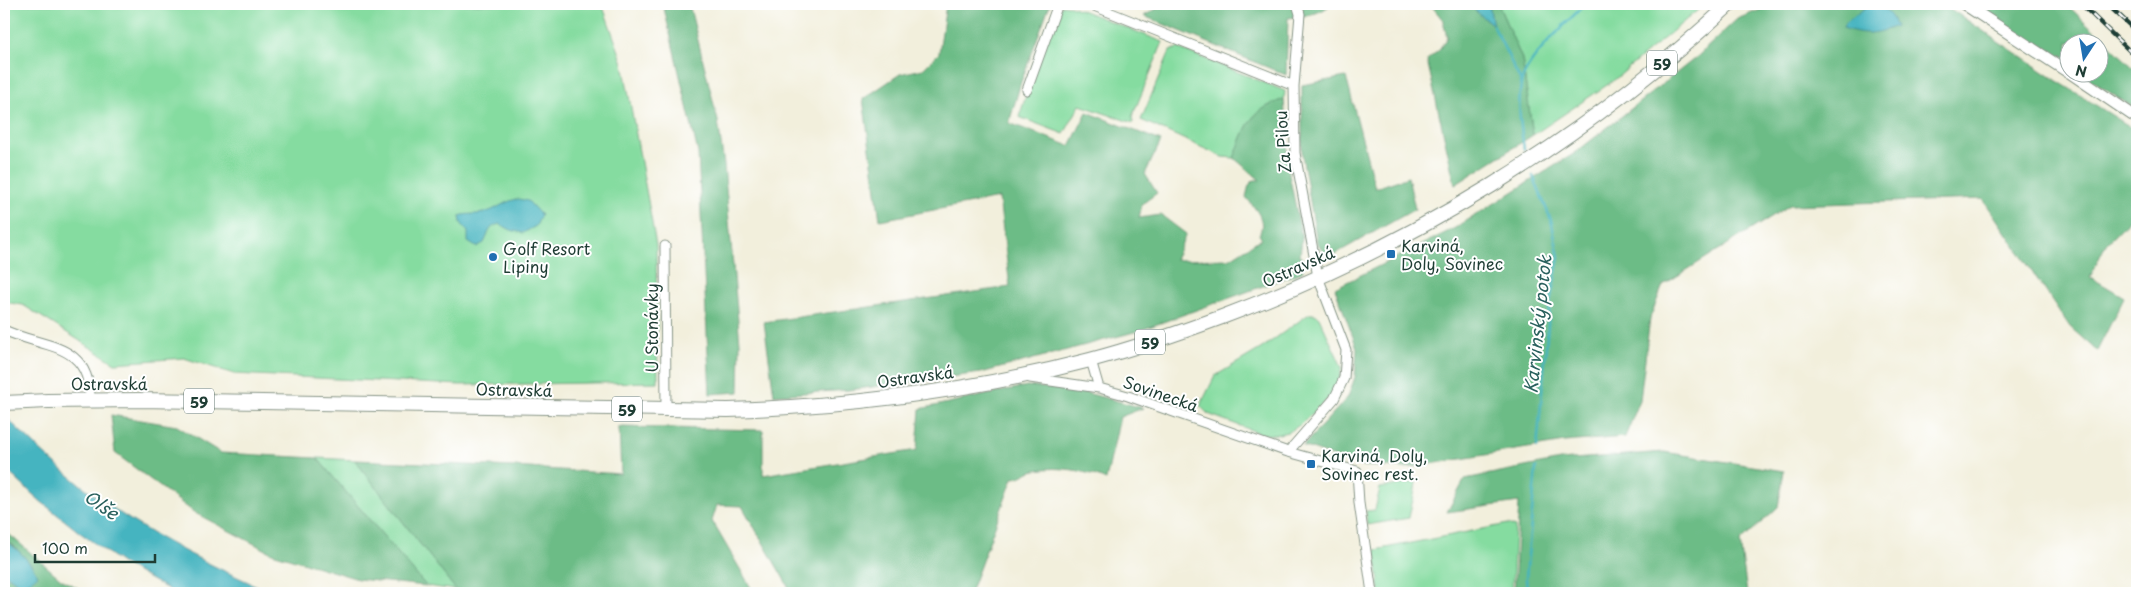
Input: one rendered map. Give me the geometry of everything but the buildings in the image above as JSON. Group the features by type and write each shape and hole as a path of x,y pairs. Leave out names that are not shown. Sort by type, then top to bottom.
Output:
{"main road":[{"name":"Ostravská","path":"4,403 90,400 724,410 874,400 1020,377 1091,360 1182,332 1252,306 1395,241 1483,191 1539,156 1620,96 1730,4"}],"street":[{"path":"1027,90 1058,4"},
{"path":"1089,4 1294,86"},
{"name":"Za Pilou","path":"1297,4 1300,14 1294,86 1295,152 1318,277"},
{"path":"1964,4 2058,65"},
{"path":"2084,82 2137,118"},
{"name":"U Stonávky","path":"666,246 666,410"},
{"path":"1288,452 1334,399 1344,378 1346,350 1318,277"},
{"path":"4,330 19,337 62,348 80,361 86,371 90,386 90,400"},
{"path":"1091,360 1099,388"},
{"name":"Sovinecká","path":"1020,377 1099,388 1128,396 1288,452 1357,471 1359,503 1372,593"}],"green space":[{"path":"4,4 602,4 623,63 656,245 658,382 460,385 234,374 184,358 115,363 23,305 4,302"},
{"path":"663,4 689,4 718,121 724,165 740,343 739,392 710,394 698,153"},
{"path":"946,4 1050,4 1021,82 1009,123 1070,146 1087,112 1161,141 1145,174 1157,193 1142,204 1139,218 1161,215 1186,234 1175,260 1229,259 1262,238 1259,235 1262,224 1261,219 1246,197 1249,185 1254,180 1260,180 1234,158 1250,121 1263,109 1284,99 1289,174 1302,238 1300,255 1304,263 1302,272 1138,331 981,373 849,390 774,395 764,322 1010,287 999,198 880,220 863,99 900,74 923,69 939,53"},
{"path":"1165,4 1331,4 1317,13 1288,18 1286,75 1144,16"},
{"path":"1430,4 1472,4 1473,9 1492,24 1489,4 1498,4 1522,59 1533,135 1455,185 1427,60 1439,50 1447,37 1443,20"},
{"path":"1498,4 1705,4 1613,81 1533,135 1522,59"},
{"path":"1775,4 1943,4 2058,82 2137,131 2137,212 2106,244 2090,277 2124,297 2097,351 2070,327 1983,199 1790,205 1663,285 1650,318 1640,400 1625,437 1564,442 1406,468 1362,466 1303,446 1348,397 1355,377 1357,348 1335,288 1455,228 1575,153 1698,56 1737,19"},
{"path":"1975,4 2066,4 2096,32 2058,32 2058,58"},
{"path":"1062,5 1071,6 1163,42 1132,117 1133,123 1080,105 1064,134 1019,117 1044,41"},
{"path":"2108,44 2137,71 2137,110 2094,82 2108,82"},
{"path":"1178,48 1285,91 1284,99 1263,109 1250,121 1234,158 1223,157 1141,120 1170,51"},
{"path":"1346,77 1375,188 1408,177 1415,209 1328,258 1317,242 1302,154 1302,85"},
{"path":"1309,314 1315,314 1319,317 1342,367 1338,384 1329,398 1300,425 1288,432 1274,435 1262,434 1208,414 1200,406 1215,376 1262,348"},
{"path":"1027,386 1083,392 1143,408 1120,417 1106,480 1081,471 1054,468 1033,471 1013,478 970,593 792,593 742,506 717,505 712,521 754,593 487,593 456,590 355,460 621,474 619,427 763,430 763,475 917,450 920,409"},
{"path":"111,415 177,426 221,453 317,458 426,586 358,579 272,553 195,513 115,453"},
{"path":"1664,452 1784,471 1778,507 1740,542 1747,593 1514,593 1519,502 1447,512 1465,479 1560,460"},
{"path":"317,458 355,460 456,590 426,586"},
{"path":"1416,482 1409,518 1367,525 1366,511 1375,510 1380,488"},
{"path":"1508,524 1515,527 1512,593 1472,593 1471,589 1447,593 1380,593 1375,550"},
{"path":"4,530 61,579 87,593 4,593 4,573 8,578 33,567 13,545 4,540"}],"water":[{"path":"1472,4 1489,4 1493,25 1473,9"},
{"path":"1870,4 1883,8 1896,26 1870,33 1843,28 1844,24"},
{"path":"519,199 528,201 541,215 536,226 523,233 511,230 500,224 489,231 484,243 476,247 468,242 468,232 461,223 460,216 488,212 509,201"},
{"name":"Olše","path":"4,415 56,464 110,507 178,548 273,593 175,593 123,564 39,500 4,468"},
{"path":"4,540 23,555 38,575 26,585 19,584 4,573"}],"waterway":[{"name":"Karvinský potok","path":"1524,149 1519,100 1524,74 1548,42 1585,4"},
{"path":"1493,25 1521,82"},
{"name":"Karvinský potok","path":"1533,176 1551,220 1559,257 1550,302 1537,448"},
{"name":"Karvinský potok","path":"1527,593 1526,578 1536,468"}],"railway":[{"path":"2081,4 2137,58"},
{"path":"2107,4 2137,32"},
{"path":"2128,4 2137,9"}],"place":[{"name":"Karviná, Doly, Sovinec","path":"1391,254"},
{"name":"Golf Resort Lipiny","path":"493,257"},
{"name":"Karviná, Doly, Sovinec rest.","path":"1311,464"}]}
